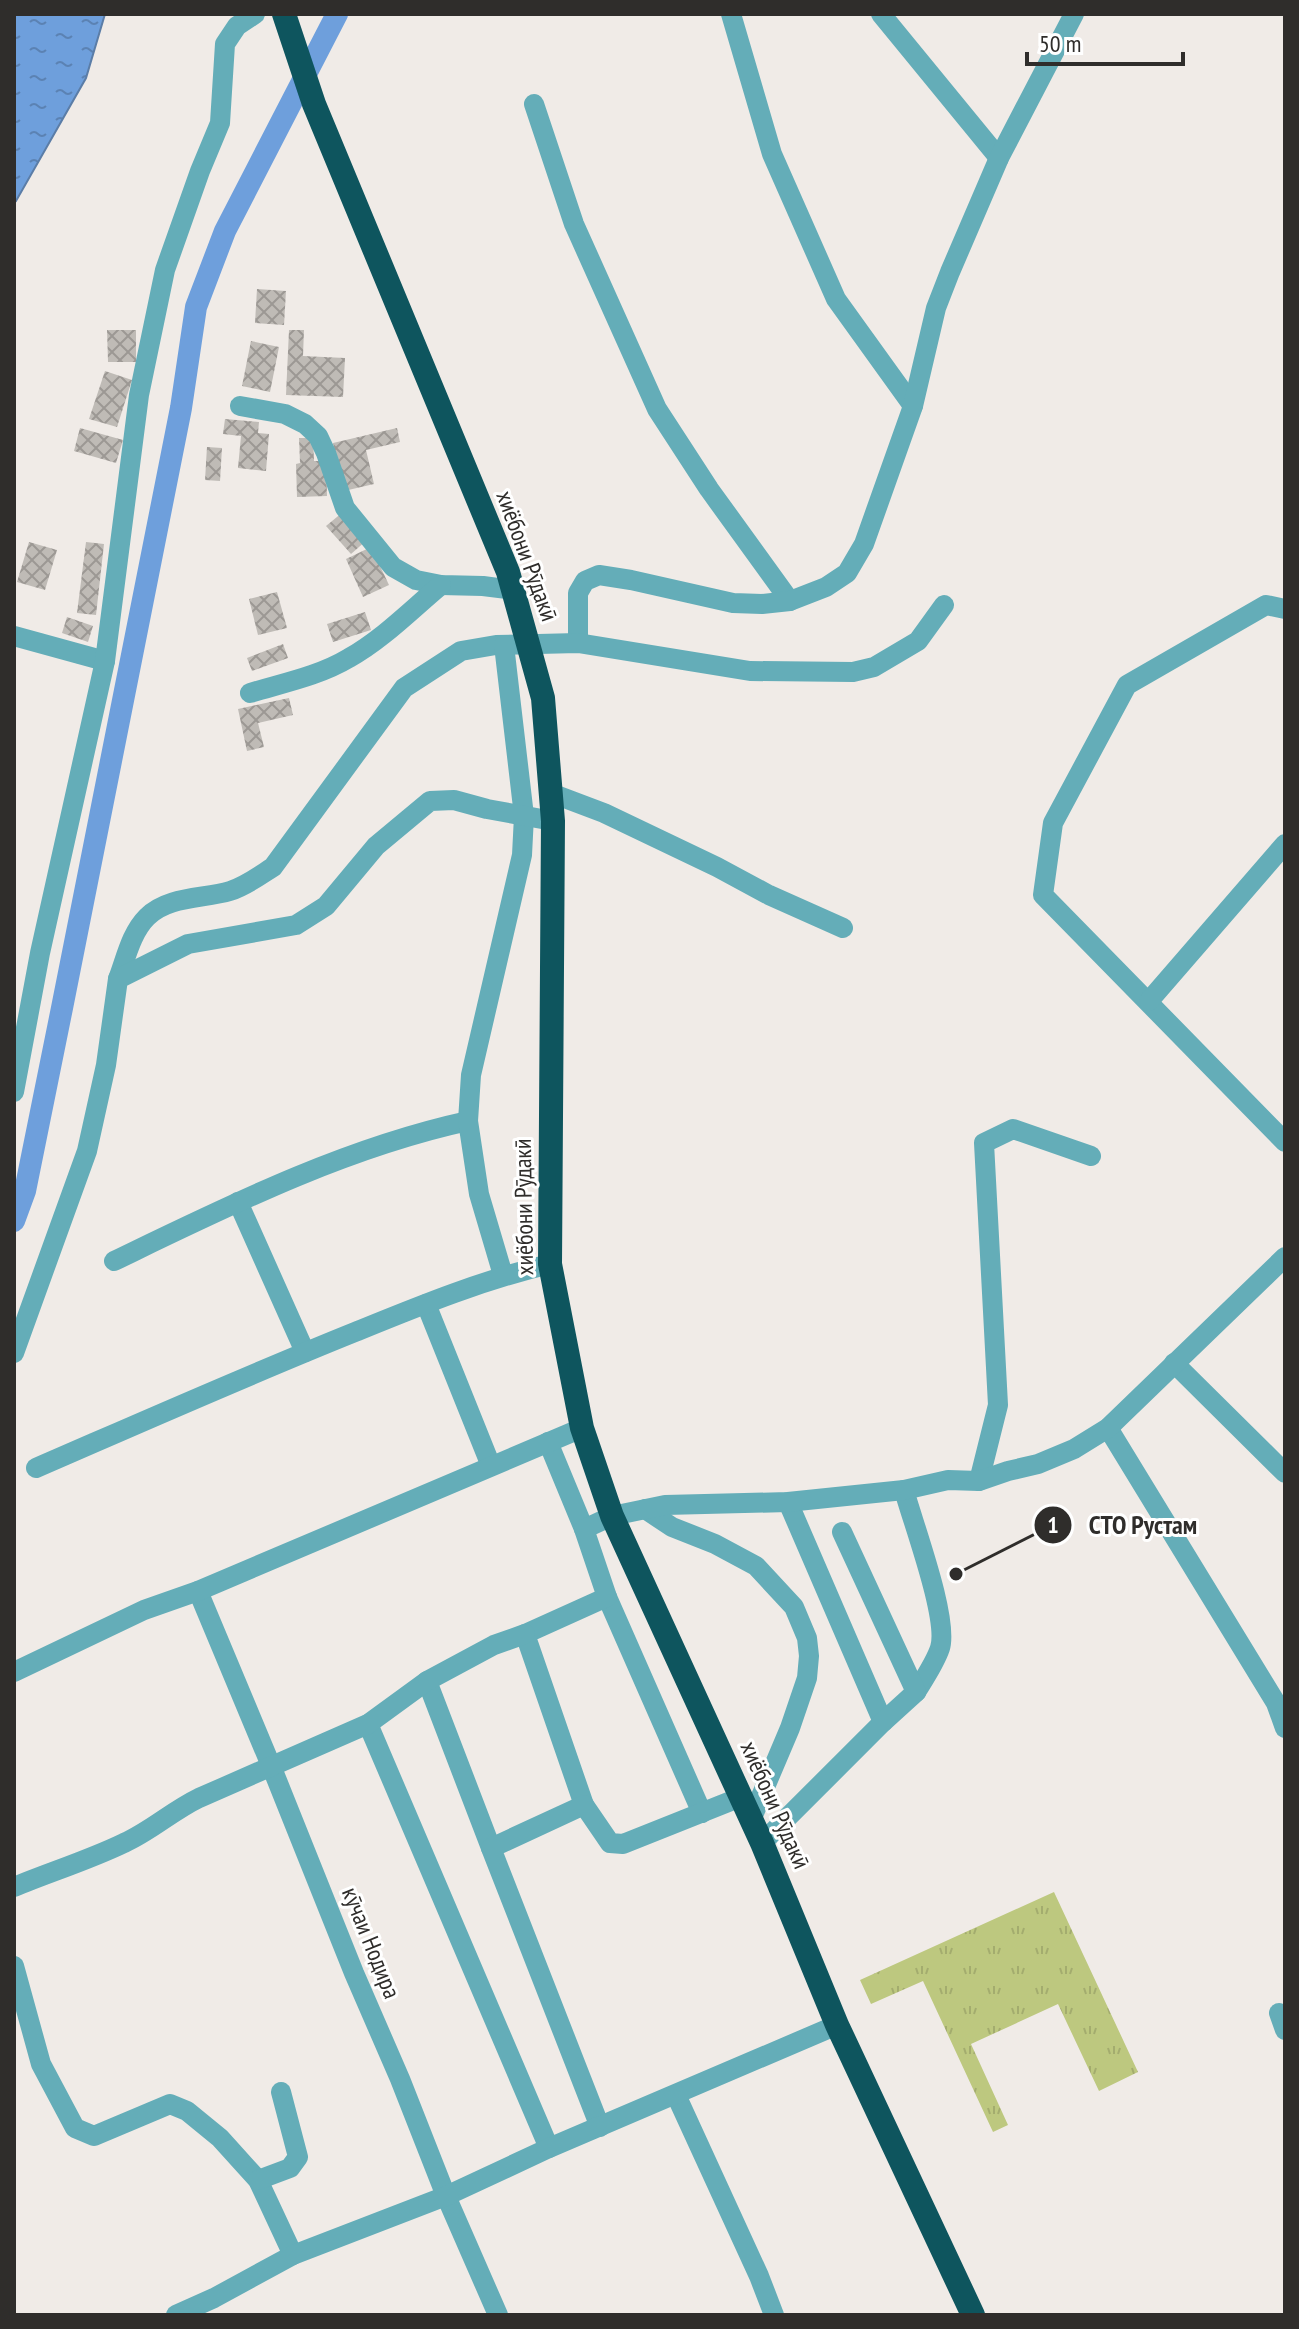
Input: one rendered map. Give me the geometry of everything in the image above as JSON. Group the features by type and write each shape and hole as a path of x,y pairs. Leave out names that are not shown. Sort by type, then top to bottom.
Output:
{"highway":[{"name":"хиёбони Рӯдакӣ","path":"286,21 314,104 514,590 543,698 553,821 550,1264 582,1428 612,1516 762,1843 837,2025 973,2315"}],"street":[{"path":"14,1092 40,953 105,661 139,395 165,270 220,123 225,44 237,26 255,14"},
{"path":"731,14 772,154 836,299 913,406"},
{"path":"881,14 999,158"},
{"path":"578,643 578,593 585,581 599,575 733,603 762,604 790,601 826,587 847,573 864,544 913,406 936,308 999,158 1074,14"},
{"path":"534,104 574,224 657,409 709,489 790,601"},
{"path":"240,406 285,414 318,436 345,508 393,567 416,580 441,585 514,590"},
{"path":"250,693 348,659 441,585"},
{"path":"14,1353 87,1151 106,1065 118,979 134,934 148,916 166,904 226,892 246,885 273,867 404,688 461,651 504,645 578,643 750,671 853,672 874,667 918,641 944,605"},
{"path":"1285,609 1266,605 1127,685 1053,823 1043,895 1285,1142"},
{"path":"14,636 105,661"},
{"path":"503,1275 479,1194 468,1121 471,1075 522,855 524,816 504,645"},
{"path":"551,793 604,813 843,928"},
{"path":"118,979 188,944 296,925 326,906 376,846 430,801 454,800 553,821"},
{"path":"1149,1001 1285,844"},
{"path":"114,1261 238,1202 422,1131 468,1121"},
{"path":"979,1481 998,1405 984,1143 1013,1129 1091,1156"},
{"path":"238,1202 305,1352"},
{"path":"584,1529 612,1516 665,1505 788,1502 904,1490 948,1480 979,1481 1038,1464 1074,1449 1108,1428 1285,1257"},
{"path":"36,1468 305,1352 503,1275 550,1264"},
{"path":"426,1304 491,1466"},
{"path":"1174,1363 1285,1473"},
{"path":"14,1672 144,1610 198,1591 582,1428"},
{"path":"1108,1428 1276,1703 1285,1728"},
{"path":"548,1442 584,1529 607,1597 702,1813"},
{"path":"762,1843 916,1692 940,1649 942,1633 933,1592 904,1490"},
{"path":"788,1502 883,1722"},
{"path":"645,1509 672,1527 715,1544 756,1566 794,1607 807,1638 807,1678 790,1728 751,1820"},
{"path":"842,1532 916,1692"},
{"name":"кӯчаи Нодира","path":"198,1591 446,2196 498,2315"},
{"path":"14,1887 125,1843 174,1811 368,1724 427,1681 494,1645 607,1597"},
{"path":"525,1634 584,1805 610,1843 623,1844 741,1797"},
{"path":"427,1681 600,2127"},
{"path":"368,1724 549,2148"},
{"path":"491,1848 584,1805"},
{"path":"14,1966 41,2064 75,2128 94,2136 170,2104 187,2111 220,2138 258,2180 293,2255"},
{"path":"176,2315 217,2307 293,2255 446,2196 549,2148 837,2025"},
{"path":"258,2180 290,2168 298,2157 281,2092"},
{"path":"676,2095 774,2315"}],"green space":[{"path":"1054,1892 1138,2072 1099,2091 1058,2004 971,2044 1008,2125 993,2132 923,1981 871,2004 860,1980"}],"water":[{"path":"14,14 105,14 86,78 16,201 14,200"}],"building":[{"path":"257,289 286,291 284,325 255,323"},
{"path":"107,330 136,330 136,362 108,362"},
{"path":"289,330 304,330 303,356 345,358 343,397 286,395"},
{"path":"251,341 279,347 270,392 242,386"},
{"path":"105,371 132,380 117,427 89,419"},
{"path":"225,419 259,422 258,433 269,434 266,471 238,468 241,436 223,434"},
{"path":"80,428 123,440 116,463 74,451"},
{"path":"397,428 400,442 366,450 374,484 344,491 333,443"},
{"path":"299,438 313,438 314,461 326,461 327,496 297,497"},
{"path":"207,447 222,448 220,481 205,480"},
{"path":"343,512 367,540 351,554 326,526"},
{"path":"29,542 57,550 45,590 17,582"},
{"path":"86,542 104,544 96,615 77,613"},
{"path":"371,547 389,585 363,597 346,559"},
{"path":"277,592 287,628 258,635 249,599"},
{"path":"365,612 371,630 333,642 327,624"},
{"path":"67,617 93,626 88,642 62,633"},
{"path":"283,644 288,658 252,671 247,658"},
{"path":"289,698 293,715 258,723 264,747 247,751 238,709"}],"waterway":[{"path":"14,1221 25,1191 62,1008 181,408 196,307 225,231 337,14"}],"place":[{"name":"СТО Рустам","path":"956,1574"}]}
